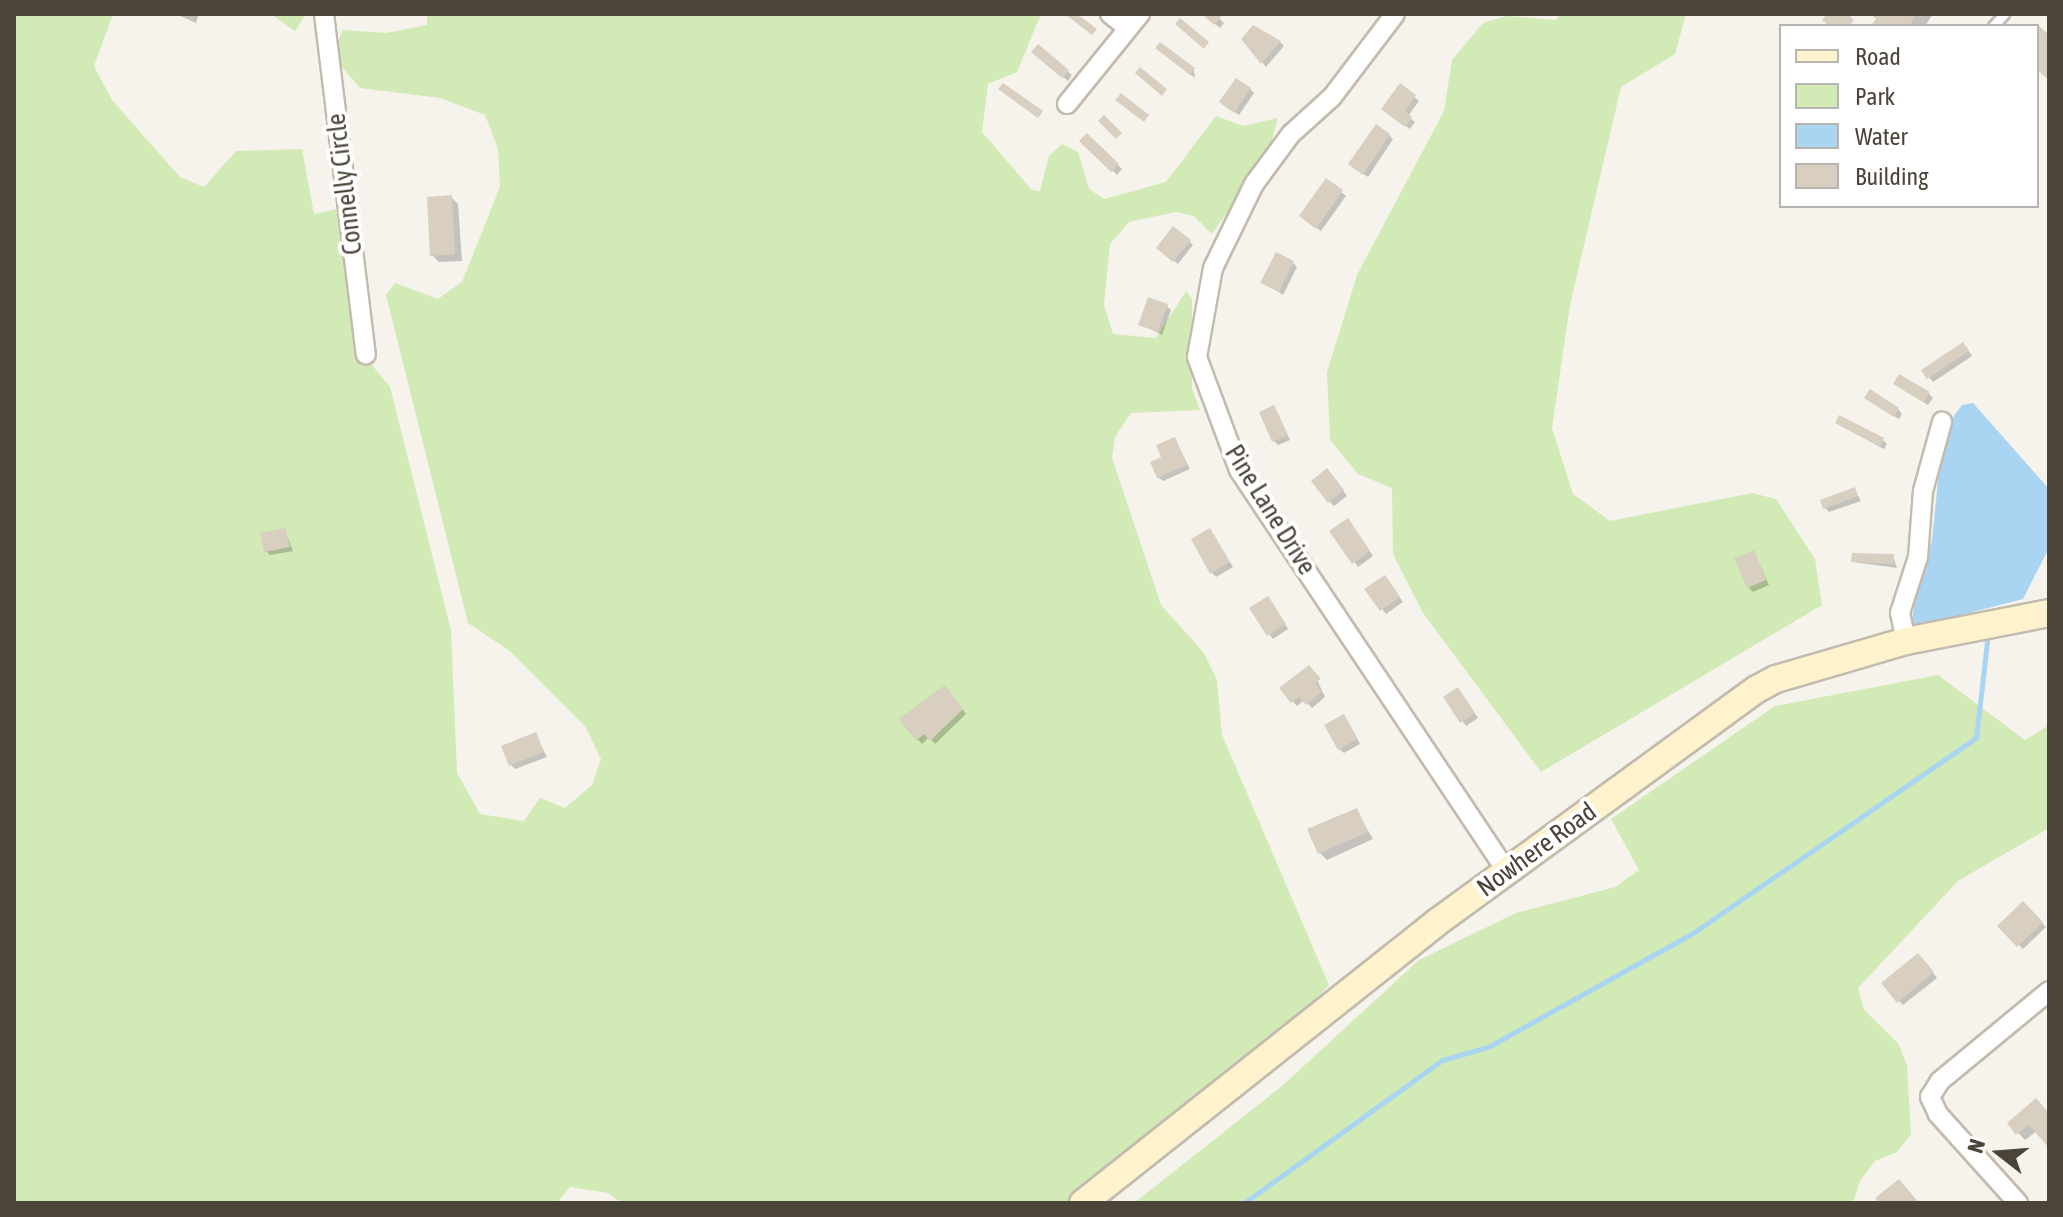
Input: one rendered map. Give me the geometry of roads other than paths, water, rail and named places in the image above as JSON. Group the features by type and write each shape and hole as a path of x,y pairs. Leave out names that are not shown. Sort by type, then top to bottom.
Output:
{"street":[{"name":"Connelly Circle","path":"324,14 366,354"},
{"path":"1067,104 1134,21 1110,14"},
{"name":"Pine Lane Drive","path":"1395,14 1332,97 1291,134 1254,184 1213,268 1197,357 1239,470 1507,872"},
{"path":"1906,641 1900,613 1918,557 1923,491 1942,422"},
{"name":"Nowhere Road","path":"1083,1203 1507,872 1757,689 1776,679 1906,641 2049,613"},
{"path":"2018,1203 1938,1114 1930,1097 1940,1081 2049,991"}],"water":[{"path":"1973,403 2049,489 2049,548 2023,599 1911,628 1916,591 1932,540 1941,451 1954,416 1962,405"}],"waterway":[{"path":"1244,1203 1442,1060 1488,1047 1693,933 1976,738 1987,641"}]}
